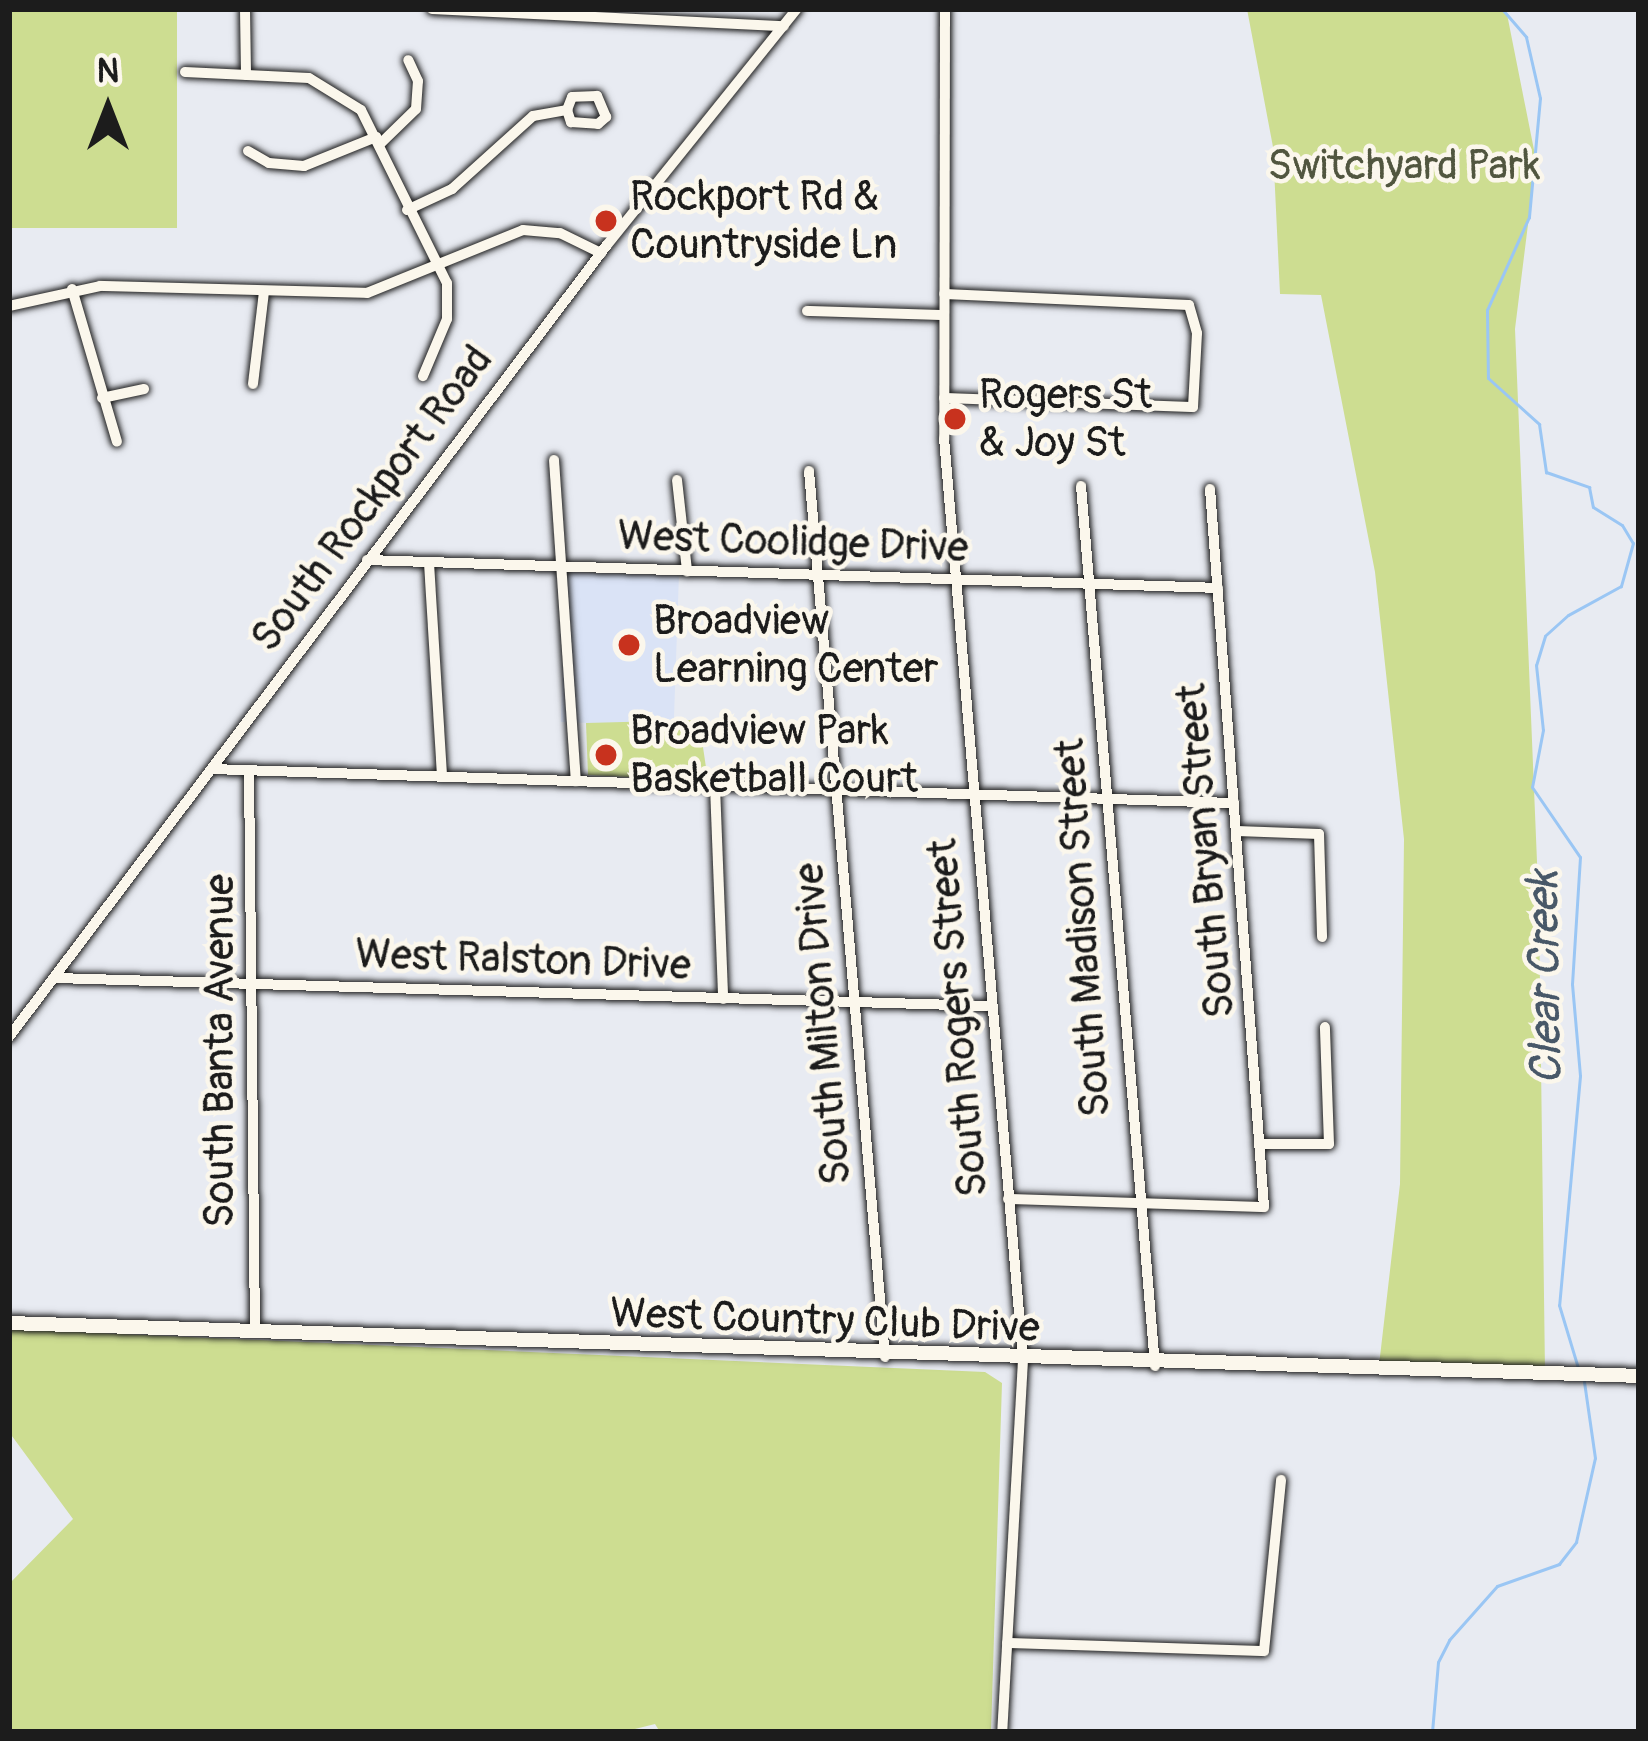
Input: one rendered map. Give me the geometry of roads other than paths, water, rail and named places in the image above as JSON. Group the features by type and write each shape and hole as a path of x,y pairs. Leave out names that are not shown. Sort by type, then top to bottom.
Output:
{"main road":[{"name":"West Country Club Drive","path":"9,1323 1155,1366 1639,1376"}],"street":[{"path":"245,9 246,75"},
{"path":"432,9 784,26"},
{"name":"South Rockport Road","path":"9,1037 14,1022 56,978 601,253 797,9"},
{"name":"South Rogers Street","path":"945,9 944,398 954,580 988,1006 1023,1360 1002,1732"},
{"path":"248,151 295,167 378,140 416,109 418,81 408,60"},
{"path":"185,72 329,85 353,101 378,140 436,266 449,311 423,376"},
{"path":"407,210 452,189 520,123 567,110"},
{"path":"9,306 72,289 367,292 531,230 601,253"},
{"path":"72,289 117,442"},
{"path":"253,384 264,292"},
{"path":"944,295 1190,305 1197,334 1192,406 944,398"},
{"path":"807,311 944,315"},
{"path":"102,398 144,389"},
{"path":"554,460 576,781"},
{"name":"South Milton Drive","path":"809,471 885,1357"},
{"path":"677,480 687,571"},
{"name":"South Madison Street","path":"1081,486 1136,1200 1155,1366"},
{"name":"South Bryan Street","path":"1136,1200 1264,1207 1264,1144 1210,489"},
{"name":"West Coolidge Drive","path":"367,560 1218,588"},
{"path":"428,563 442,777"},
{"path":"212,769 1234,803"},
{"name":"South Banta Avenue","path":"249,770 254,1331"},
{"path":"715,786 723,999"},
{"path":"1237,831 1319,834 1322,937"},
{"name":"West Ralston Drive","path":"56,978 988,1006"},
{"path":"1264,1144 1329,1144 1325,1027"},
{"path":"1007,1199 1136,1200"},
{"path":"1007,1642 1264,1652 1281,1480"}],"waterway":[{"name":"Clear Creek","path":"1502,9 1526,37 1540,98 1529,217 1487,310 1488,378 1539,424 1546,472 1589,487 1593,507 1622,525 1633,543 1621,586 1568,615 1545,636 1536,665 1543,730 1532,787 1580,857 1572,984 1580,1076 1559,1305 1578,1368"},
{"name":"Clear Creek","path":"1432,1732 1438,1662 1449,1640 1497,1586 1559,1564 1576,1542 1595,1458 1584,1382"}],"place":[{"name":"Rockport Rd & Countryside Ln","path":"606,221"},
{"name":"Rogers St & Joy St","path":"955,419"},
{"name":"Broadview Learning Center","path":"629,645"},
{"name":"Broadview Park Basketball Court","path":"606,755"}],"park label":[{"name":"Switchyard Park","path":"1404,166"}]}
